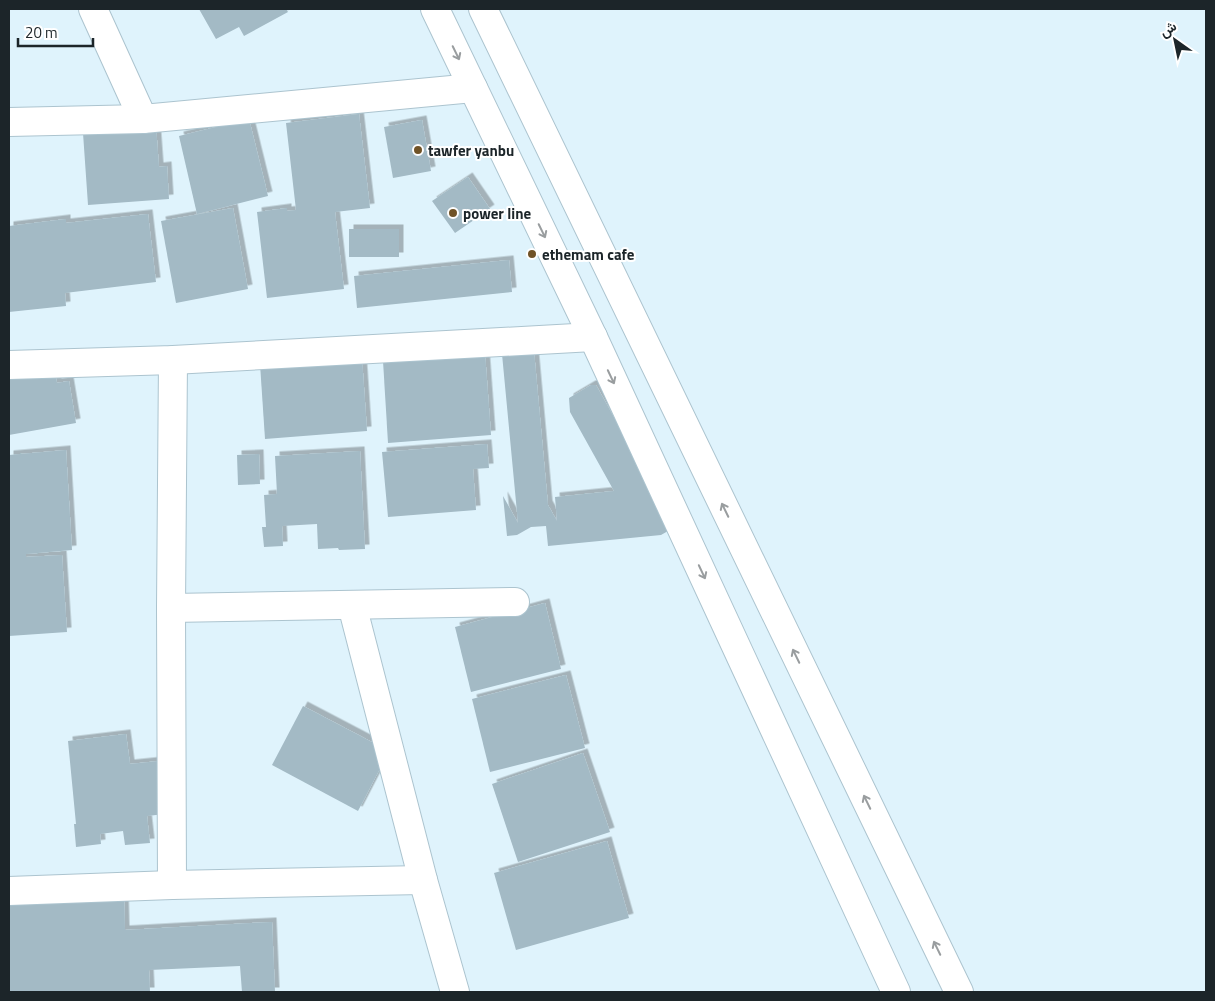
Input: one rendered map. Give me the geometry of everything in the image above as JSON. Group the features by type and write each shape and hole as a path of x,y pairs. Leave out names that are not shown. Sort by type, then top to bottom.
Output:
{"street":[{"path":"93,9 143,119"},
{"path":"435,9 593,337 896,992"},
{"path":"483,9 959,992"},
{"path":"9,122 143,119 473,88"},
{"path":"9,365 173,360 593,337"},
{"path":"172,886 171,608 173,360"},
{"path":"171,608 515,602"},
{"path":"352,605 423,880 455,992"},
{"path":"9,891 423,880"}],"building":[{"path":"199,9 286,9 288,12 244,36 239,27 216,39"},
{"path":"359,114 370,208 335,212 344,289 267,298 257,212 287,208 287,211 296,210 286,123"},
{"path":"249,119 268,196 197,214 179,136"},
{"path":"422,120 431,171 393,178 384,127"},
{"path":"156,126 159,167 167,166 169,199 88,205 83,133"},
{"path":"468,177 490,209 455,233 432,201"},
{"path":"233,208 248,289 176,303 161,221"},
{"path":"148,214 156,282 65,293 66,306 9,312 9,226 66,219 66,223"},
{"path":"349,229 399,229 399,257 349,257"},
{"path":"509,260 512,292 357,308 354,276"},
{"path":"534,351 548,505 557,521 555,497 614,491 570,412 569,398 591,385 596,385 666,511 668,531 661,535 548,546 546,526 531,527 517,535 507,536 503,496 518,523 502,354"},
{"path":"485,353 491,435 388,443 383,361"},
{"path":"362,358 367,431 265,439 260,364"},
{"path":"54,368 57,383 69,381 76,423 9,435 9,377"},
{"path":"487,444 489,468 473,469 476,510 388,517 382,452"},
{"path":"66,450 72,550 26,554 26,557 62,555 67,632 9,636 9,455"},
{"path":"360,451 365,549 318,549 317,524 282,526 283,546 264,547 262,527 266,527 264,495 277,494 275,456"},
{"path":"259,454 260,484 238,485 237,455"},
{"path":"545,603 561,669 471,692 455,627"},
{"path":"566,675 585,748 490,772 472,699"},
{"path":"303,706 389,751 358,811 272,765"},
{"path":"126,734 130,764 159,761 165,814 147,816 150,843 125,845 123,831 100,834 101,844 76,847 74,824 76,824 68,741"},
{"path":"583,753 610,832 518,862 492,784"},
{"path":"607,841 629,918 516,950 494,873"},
{"path":"124,894 125,930 272,922 275,992 242,992 240,966 149,970 150,992 9,992 9,900"}],"place":[{"name":"tawfer yanbu","path":"418,150"},
{"name":"power line","path":"453,213"},
{"name":"ethemam cafe","path":"532,254"}]}
